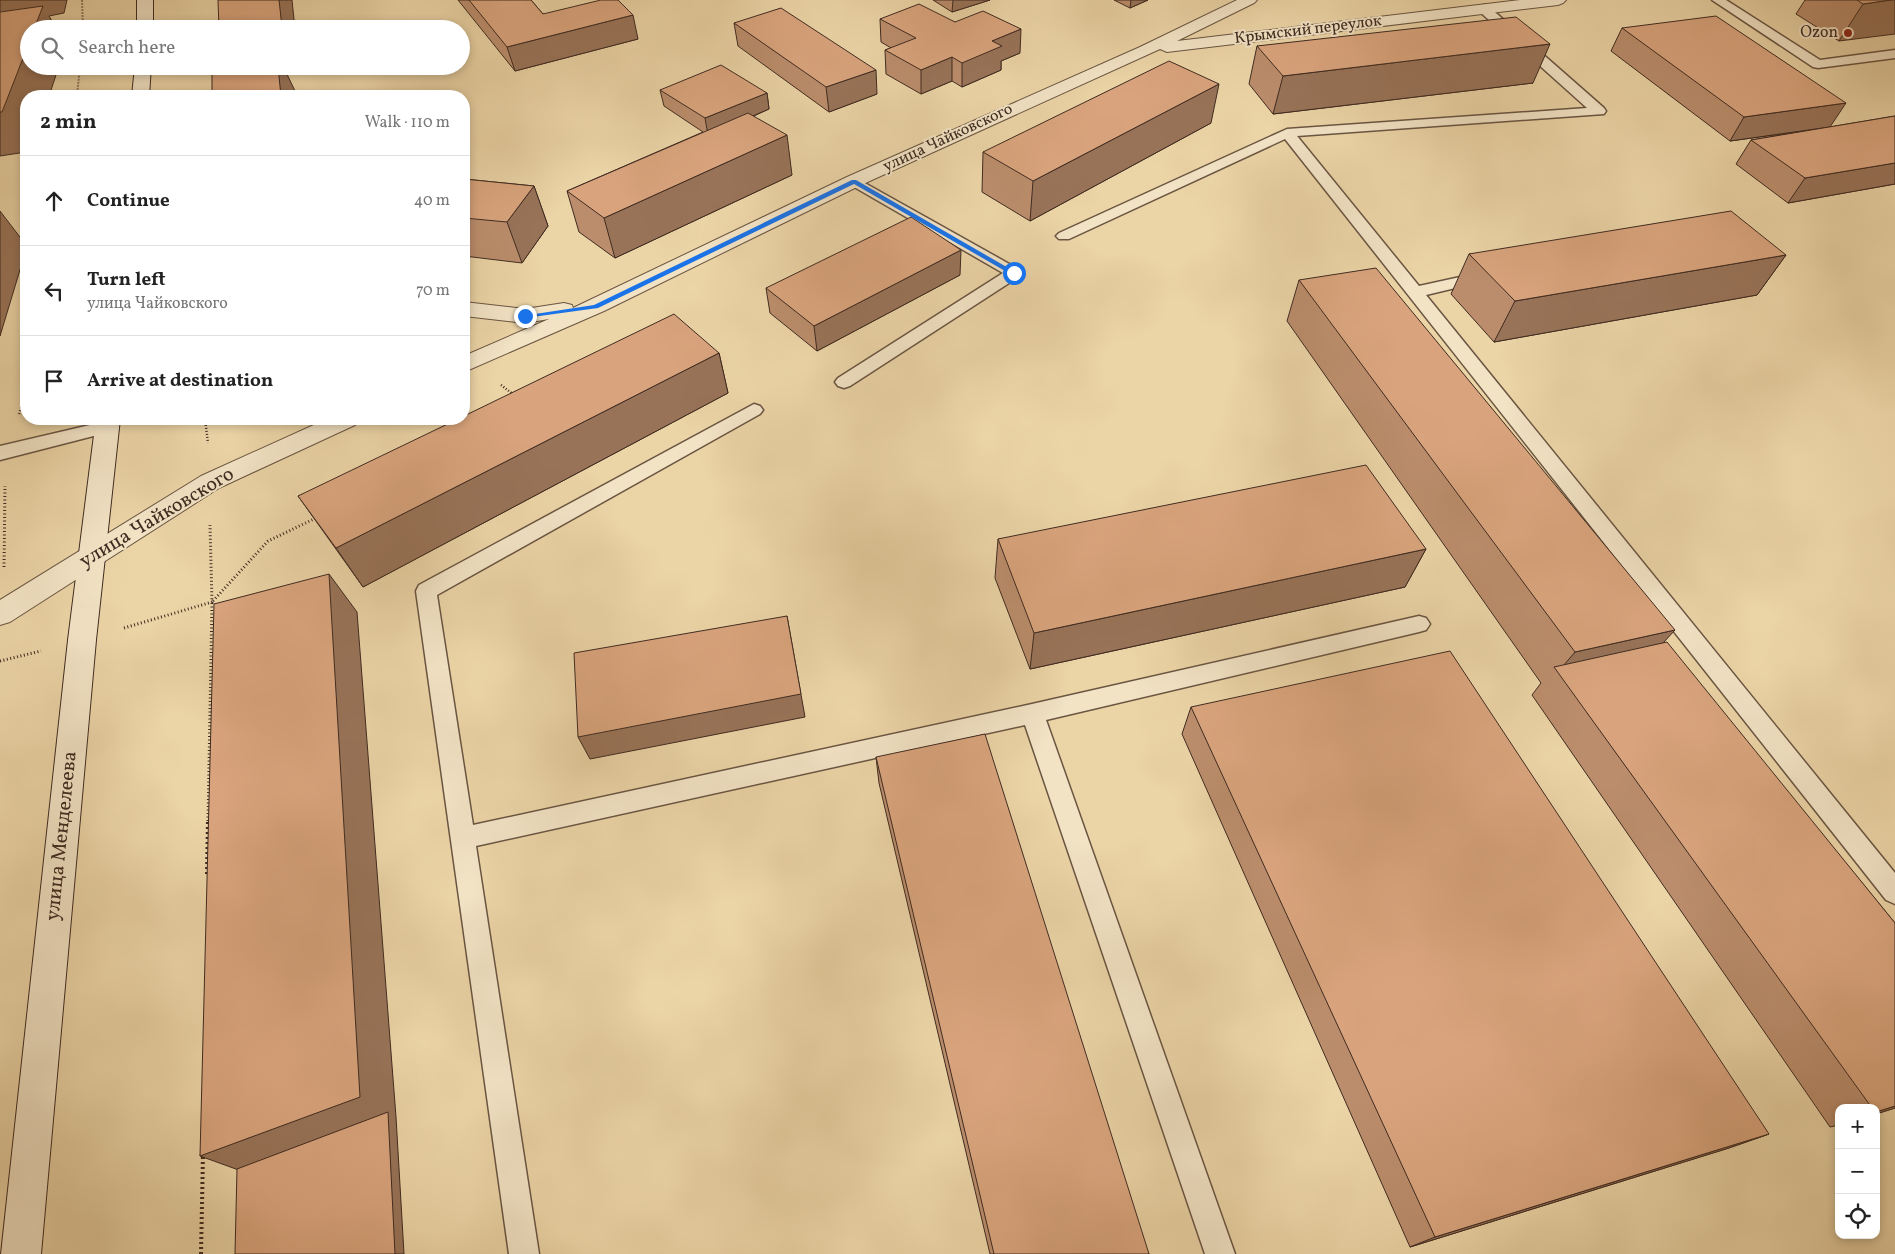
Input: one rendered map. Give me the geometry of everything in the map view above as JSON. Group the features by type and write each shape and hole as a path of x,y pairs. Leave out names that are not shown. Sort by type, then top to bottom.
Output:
{"street":[{"path":"145,0 145,20"},
{"name":"улица Чайковского","path":"470,362 596,306 854,181 1146,50 1249,0"},
{"name":"Крымский переулок","path":"1146,50 1558,0"},
{"path":"142,90 143,75"},
{"name":"улица Чайковского","path":"470,310 525,316 596,306"},
{"name":"улица Менделеева","path":"21,1254 82,640 107,425"},
{"name":"улица Чайковского","path":"0,614 210,482 334,425"}],"lane":[{"path":"1718,0 1818,64 1895,54"},
{"path":"1064,236 1287,133 1599,111 1484,8"},
{"path":"1287,133 1895,892"},
{"path":"844,382 1014,273 854,181"},
{"path":"1415,292 1502,273"},
{"path":"524,1254 426,591 754,410"},
{"path":"3,453 100,425"},
{"path":"463,838 1032,714 1419,624"},
{"path":"1032,714 1220,1254"}],"path":[{"path":"82,0 84,20"},
{"path":"78,90 79,75"},
{"path":"0,614 4,577 3,453 20,410"},
{"path":"206,425 209,449 212,602 207,878"},
{"path":"0,661 82,640 212,602 268,540 321,516"},
{"path":"201,1254 203,1145"}],"building":[{"path":"218,0 279,0 281,20 219,20"},
{"path":"469,0 531,0 543,14 601,0 618,0 633,15 507,47"},
{"path":"1857,0 1891,0 1863,4"},
{"path":"919,4 955,22 983,11 1021,29 992,41 1002,46 962,63 952,57 921,70 885,50 916,38 880,19"},
{"path":"43,6 38,20 20,20 20,66 2,112 0,112 0,12"},
{"path":"781,8 876,70 826,87 734,23"},
{"path":"1716,16 1846,103 1744,117 1622,28"},
{"path":"1516,17 1550,44 1283,76 1257,46"},
{"path":"1169,61 1219,84 1033,181 983,152"},
{"path":"721,65 767,93 705,118 660,90"},
{"path":"212,75 279,75 280,90 212,90"},
{"path":"748,113 787,135 604,218 567,191"},
{"path":"1895,116 1895,163 1805,178 1751,140"},
{"path":"470,180 534,186 507,222 470,219"},
{"path":"1731,211 1786,255 1515,301 1469,254"},
{"path":"911,217 961,250 814,326 766,288"},
{"path":"1376,268 1675,630 1575,652 1299,280"},
{"path":"674,314 719,353 336,548 298,496 446,425 470,425 470,413"},
{"path":"1366,465 1426,549 1034,633 998,539"},
{"path":"329,574 360,1097 200,1156 214,604"},
{"path":"787,616 801,694 578,737 574,653"},
{"path":"1667,642 1895,923 1895,1106 1880,1111 1880,1104 1869,1104 1554,667"},
{"path":"1450,651 1769,1134 1435,1237 1191,707"},
{"path":"985,734 1149,1254 994,1254 876,757"},
{"path":"388,1112 395,1254 235,1254 237,1169"}],"place":[{"name":"Ozon","path":"1848,33"}],"route":[{"path":"525,316 596,306 854,181 1014,273"}]}
